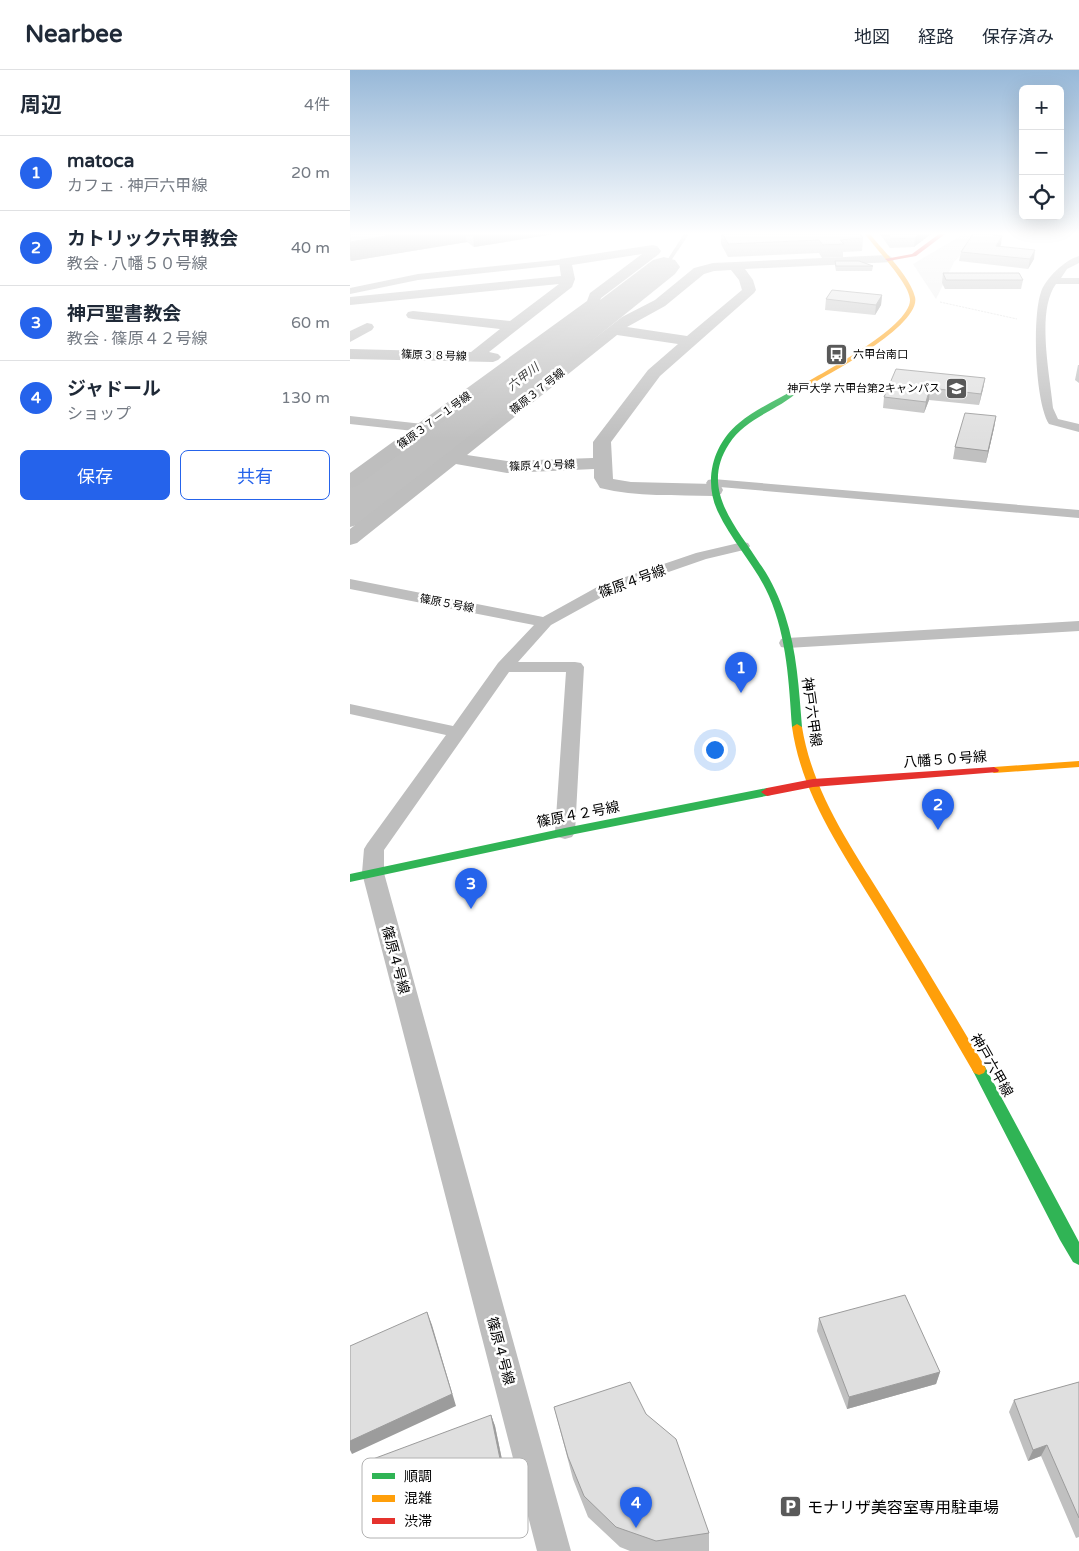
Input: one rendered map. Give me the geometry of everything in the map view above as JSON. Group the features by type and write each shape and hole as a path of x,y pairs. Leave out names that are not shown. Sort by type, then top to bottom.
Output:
{"main road":[{"path":"714,486 714,465 719,452 742,424 882,339 905,320 913,308 914,303"},
{"name":"神戸六甲線","path":"714,486 719,505 766,582 777,606 787,643 798,741 813,783 834,828 1069,1223 1079,1257"},
{"name":"八幡５０号線","path":"813,783 1079,764"},
{"name":"篠原４２号線","path":"361,875 813,783"}],"street":[{"path":"475,356 542,303"},
{"name":"篠原３７－１号線","path":"355,478 593,303"},
{"name":"篠原３７号線","path":"350,539 627,320 660,303"},
{"path":"714,486 631,488 607,484 602,478 602,442 654,373 736,303"},
{"path":"413,315 513,326"},
{"path":"350,338 366,327"},
{"path":"614,330 690,341"},
{"name":"篠原３８号線","path":"350,354 517,358"},
{"name":"篠原４０号線","path":"452,458 508,467 602,462"}],"lane":[{"path":"1044,303 1040,324 1047,408 1053,421 1079,428"},
{"path":"350,420 423,428"},
{"path":"714,486 1079,514"},
{"name":"篠原４号線","path":"527,1458 361,875 374,849 456,732 504,667 545,622 605,589 702,556 743,546"},
{"name":"篠原５号線","path":"350,584 545,622"},
{"path":"787,643 1079,626"},
{"path":"504,667 575,667 565,832"},
{"path":"350,709 456,732"},
{"name":"篠原４号線","path":"528,1460 554,1551"}],"path":[{"path":"945,303 1040,324"}],"building":[{"path":"860,303 877,303 876,305"},
{"path":"896,369 985,378 981,394 930,388 926,402 884,397"},
{"path":"965,413 996,416 988,451 955,447"},
{"path":"905,1295 940,1372 849,1397 819,1318"},
{"path":"427,1312 452,1394 350,1441 350,1346"},
{"path":"630,1382 646,1414 676,1439 709,1533 656,1541 616,1527 584,1496 568,1457 554,1407"},
{"path":"1079,1382 1079,1518 1047,1445 1033,1450 1014,1400"},
{"path":"491,1415 500,1458 376,1458"}],"waterway":[{"name":"六甲川","path":"350,512 618,303"},
{"path":"350,485 363,501"}],"traffic: fast":[{"path":"797,390 742,424 725,444 716,464 714,474 717,498 721,511 762,573 781,616 789,653 797,727"},
{"path":"350,878 565,832 767,792"},
{"path":"979,1069 1079,1257"}],"traffic: slow":[{"path":"797,390 885,336 911,310 912,303"},
{"path":"797,727 800,750 807,773 829,820 979,1069"},
{"path":"994,770 1079,764"}],"traffic: jam":[{"path":"767,792 813,783 994,770"}],"place":[{"name":"六甲台南口","path":"837,354"},
{"name":"神戸大学 六甲台第2キャンパス","path":"956,388"},
{"name":"matoca","path":"741,693"},
{"name":"カトリック六甲教会","path":"938,830"},
{"name":"神戸聖書教会","path":"471,909"},
{"name":"モナリザ美容室専用駐車場","path":"791,1507"},
{"name":"ジャドール","path":"636,1528"}]}
